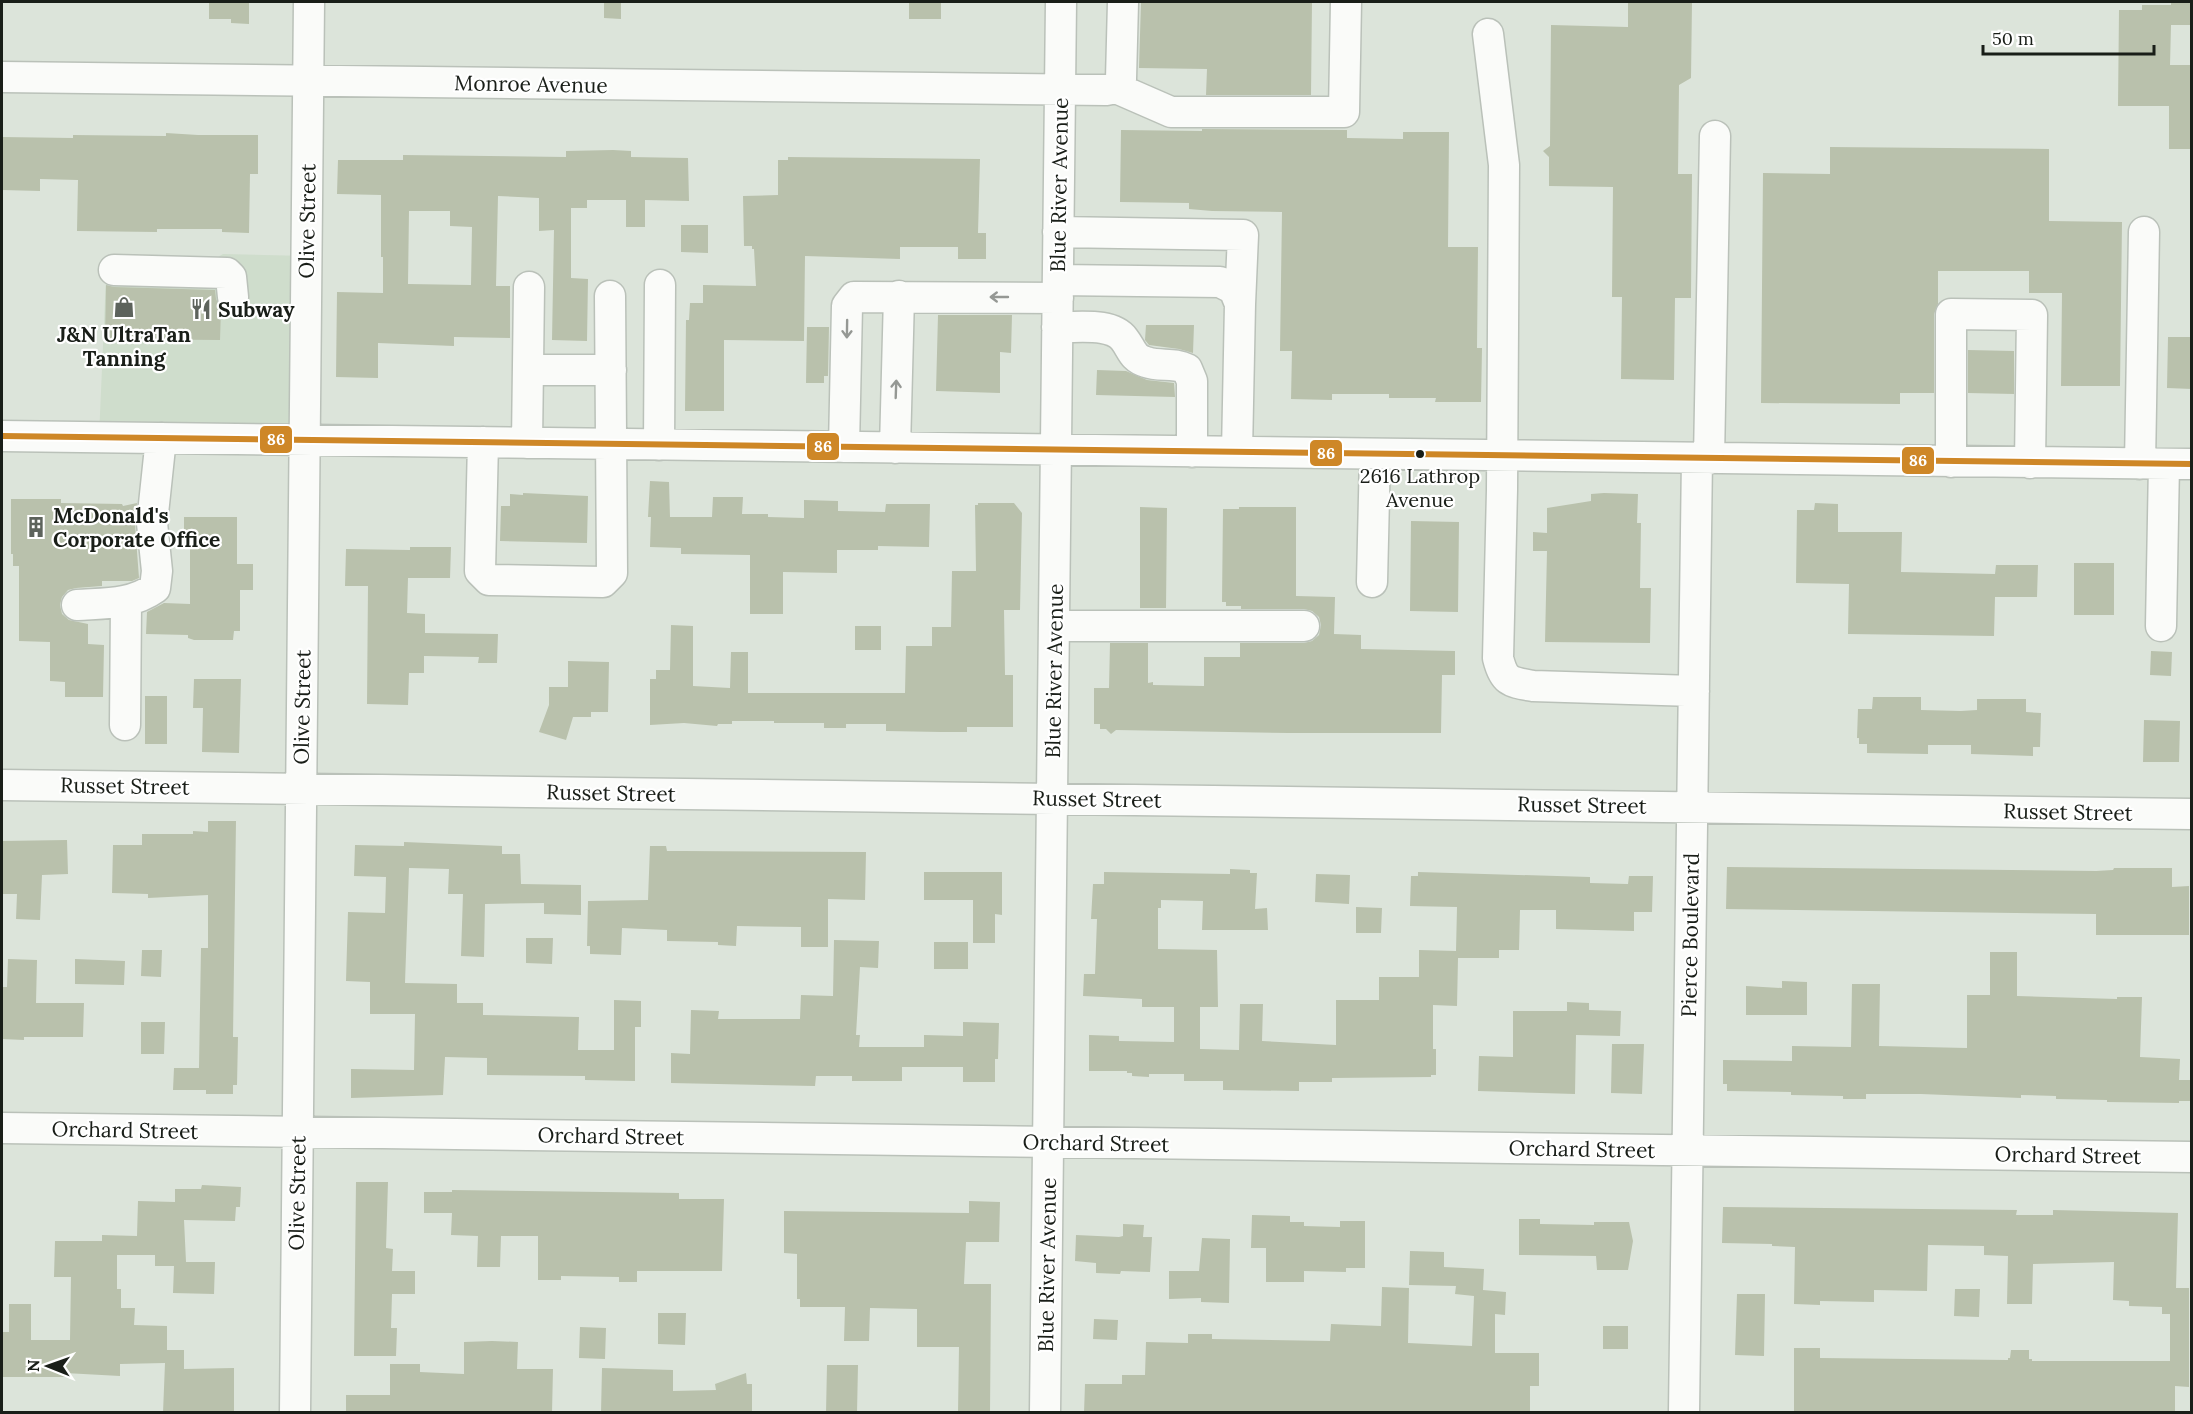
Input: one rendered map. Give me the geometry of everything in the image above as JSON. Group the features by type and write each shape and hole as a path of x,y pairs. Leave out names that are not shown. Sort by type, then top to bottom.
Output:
{"street":[{"name":"Olive Street","path":"295,1413 309,2"},
{"name":"Blue River Avenue","path":"1045,1413 1061,2"},
{"path":"1122,2 1121,79 1116,88 1171,112 1344,112 1346,2"},
{"path":"1488,34 1504,165 1498,658 1502,674 1513,683 1533,686 1694,691"},
{"name":"Monroe Avenue","path":"2,77 1060,91 1116,88"},
{"name":"Pierce Boulevard","path":"1684,1413 1694,691 1715,136"},
{"path":"1058,232 1243,235 1237,452"},
{"path":"2144,232 2165,464 2161,626"},
{"path":"114,270 227,273 231,277 233,297"},
{"path":"844,447 847,306 857,296 1220,282 1234,289 1240,304"},
{"path":"659,445 660,285"},
{"path":"527,443 530,370 529,287"},
{"path":"483,442 480,571 489,580 603,582 612,573 610,296"},
{"path":"895,448 899,296"},
{"path":"1951,462 1951,314 2032,315 2030,463"},
{"path":"1058,327 1112,329 1124,339 1132,355 1146,363 1179,365 1187,369 1192,381 1192,452"},
{"path":"530,370 611,370"},
{"path":"2,436 2165,464"},
{"path":"77,605 126,602 146,595 155,588 157,570 152,523 161,438"},
{"path":"1372,582 1375,454"},
{"path":"125,725 126,602"},
{"path":"1054,626 1305,626"},
{"name":"Russet Street","path":"2,785 2192,814"},
{"name":"Orchard Street","path":"2,1128 2192,1157"}],"shaded area":[{"path":"223,254 307,256 305,440 99,437 106,277 208,263"}],"building":[{"path":"209,2 249,2 249,24 231,23 231,19 209,19"},
{"path":"604,2 621,2 621,19 604,18"},
{"path":"909,2 941,2 941,19 909,19"},
{"path":"1141,2 1312,2 1311,95 1206,95 1207,69 1139,68"},
{"path":"1628,2 1692,2 1691,78 1679,85 1678,174 1692,174 1691,298 1675,298 1674,380 1621,379 1622,297 1612,297 1613,187 1549,186 1549,157 1543,151 1550,146 1551,25 1628,27"},
{"path":"2171,2 2192,2 2192,25 2171,25 2170,65 2192,65 2192,149 2169,149 2169,106 2118,106 2119,10 2142,10 2142,5 2171,5"},
{"path":"1202,129 1347,130 1347,138 1403,139 1403,132 1449,132 1448,247 1478,247 1477,348 1482,348 1481,402 1435,402 1436,398 1389,398 1389,394 1332,394 1332,400 1291,399 1292,351 1280,351 1282,212 1212,211 1189,209 1189,203 1120,202 1121,130 1202,131"},
{"path":"166,133 258,135 258,174 250,174 249,233 222,232 222,229 157,229 157,232 77,231 78,180 40,179 40,191 2,190 2,137 166,136"},
{"path":"1830,147 2049,149 2049,221 2122,222 2120,386 2061,386 2062,293 2029,293 2029,271 1938,271 1938,304 1934,314 1934,393 1900,393 1900,404 1761,403 1763,173 1830,174"},
{"path":"566,151 631,151 631,157 688,158 689,201 645,200 645,227 626,227 626,200 587,200 587,208 571,208 571,278 588,279 587,341 552,340 554,230 539,231 539,198 498,196 496,286 510,286 510,338 454,337 454,346 378,343 378,378 336,377 337,292 383,293 381,195 337,194 338,160 403,160 403,155 566,157","holes":["409,211 450,211 450,226 472,227 471,285 408,284"]},
{"path":"788,157 980,159 978,233 986,233 986,259 958,259 958,247 900,247 900,259 805,256 804,341 724,340 724,411 685,411 686,320 689,320 690,303 703,303 703,285 756,286 754,249 752,246 744,246 743,196 778,195 778,160 788,160"},
{"path":"681,225 708,225 708,253 681,252"},
{"path":"106,285 215,290 221,309 220,340 105,339"},
{"path":"938,315 1012,315 1011,353 1000,352 1000,393 936,391"},
{"path":"1146,325 1194,325 1193,353 1149,345 1145,340"},
{"path":"807,327 829,327 828,376 824,376 824,383 806,383"},
{"path":"2168,337 2192,337 2192,389 2167,388"},
{"path":"1968,350 2014,351 2014,394 1968,393"},
{"path":"1097,370 1126,371 1147,380 1174,383 1175,397 1096,395"},
{"path":"650,481 669,482 670,517 712,517 713,497 743,497 742,514 768,514 768,517 804,518 804,500 838,501 838,511 885,512 886,504 930,504 929,547 878,546 878,550 837,550 837,573 783,572 783,614 750,614 750,555 681,554 681,548 650,547 651,517 648,517"},
{"path":"523,493 588,496 587,543 500,541 501,506 510,506 510,494 523,495"},
{"path":"1591,494 1638,494 1637,523 1641,523 1640,588 1651,588 1650,643 1545,642 1547,551 1533,551 1533,532 1547,533 1547,508 1591,501"},
{"path":"11,499 61,499 61,503 122,504 123,506 137,503 135,525 139,578 132,581 102,581 102,586 68,590 62,597 60,605 62,614 69,620 88,624 88,644 104,645 103,697 65,697 65,682 50,681 50,642 19,641 19,566 13,566 13,554 11,554"},
{"path":"978,503 1014,503 1022,513 1020,610 1004,610 1005,675 1013,675 1013,727 967,727 967,732 941,732 886,731 886,724 846,724 846,728 824,728 824,723 774,723 774,721 732,721 732,724 718,724 717,726 684,723 650,725 650,679 656,679 656,670 670,670 671,625 693,626 693,686 730,688 731,652 748,652 748,693 905,693 906,646 932,646 932,627 951,627 952,571 976,571 975,505"},
{"path":"1815,503 1838,504 1838,532 1902,532 1901,572 1995,574 1996,565 2038,565 2037,597 1995,597 1994,636 1848,634 1849,584 1796,583 1797,510 1814,510"},
{"path":"1140,507 1167,508 1166,608 1140,608"},
{"path":"1239,507 1296,507 1296,596 1335,597 1334,634 1361,635 1361,649 1455,651 1455,675 1442,675 1441,733 1116,730 1111,734 1106,729 1100,729 1100,724 1094,724 1094,688 1109,688 1110,643 1148,643 1148,683 1204,686 1204,657 1240,657 1240,643 1304,643 1312,641 1319,635 1321,625 1319,617 1312,611 1241,609 1241,606 1226,606 1226,602 1222,602 1223,509 1239,509"},
{"path":"184,517 237,517 237,564 253,564 253,590 240,590 240,631 234,631 233,640 194,640 188,638 188,635 146,634 147,612 164,603 190,604 190,545 184,544"},
{"path":"1411,521 1459,522 1458,612 1410,611"},
{"path":"410,547 451,547 450,578 408,578 407,613 425,614 425,633 498,634 497,663 478,663 479,657 424,656 424,673 409,673 408,705 367,704 368,586 345,586 346,549 410,550"},
{"path":"2074,563 2114,563 2114,615 2074,615"},
{"path":"855,626 881,626 881,650 855,650"},
{"path":"2151,651 2172,652 2171,676 2150,675"},
{"path":"568,661 609,662 608,712 591,712 591,717 573,717 566,740 539,732 549,705 549,687 568,687"},
{"path":"194,679 241,679 239,753 202,752 203,708 193,708"},
{"path":"145,696 167,696 167,744 145,744"},
{"path":"1873,697 1921,697 1921,710 1961,711 1977,710 1977,699 2026,699 2026,712 2041,713 2040,747 2033,747 2033,756 1971,754 1971,745 1928,745 1928,754 1867,753 1867,744 1859,744 1859,738 1857,738 1858,709 1872,709"},
{"path":"2144,720 2180,721 2179,762 2143,762"},
{"path":"208,821 236,821 233,1037 238,1037 237,1085 233,1085 233,1094 206,1094 206,1090 173,1090 174,1068 199,1068 201,948 208,948 208,895 148,898 148,894 112,893 113,845 142,845 142,834 208,832"},
{"path":"67,840 68,874 42,875 40,920 16,919 17,894 2,894 2,841"},
{"path":"404,842 502,846 502,854 520,854 521,884 581,885 581,915 544,914 544,903 485,904 484,957 461,956 463,894 448,894 449,869 409,868 405,983 457,984 457,1003 483,1003 483,1015 579,1017 578,1050 614,1050 614,1000 641,1001 641,1027 635,1027 635,1081 585,1080 585,1076 487,1075 487,1058 445,1057 443,1095 351,1098 351,1069 414,1070 415,1014 370,1014 370,982 346,981 348,912 385,913 386,877 354,876 355,845 404,846"},
{"path":"650,846 666,846 667,851 866,852 865,900 828,899 828,947 801,947 801,927 737,926 736,946 718,945 718,942 667,941 667,930 622,928 621,955 590,954 590,946 587,946 588,901 648,900"},
{"path":"1727,867 2096,871 2113,870 2114,868 2172,868 2172,887 2189,886 2189,935 2096,935 2096,914 1726,909"},
{"path":"1230,869 1250,870 1250,873 1257,873 1255,909 1267,908 1268,930 1202,930 1203,901 1161,900 1161,908 1158,908 1158,949 1217,950 1218,1007 1200,1007 1200,1049 1239,1050 1240,1004 1263,1004 1262,1041 1336,1045 1336,1000 1379,1000 1379,977 1419,977 1419,950 1456,951 1457,907 1410,906 1411,876 1418,876 1418,872 1590,877 1590,883 1628,884 1629,876 1653,876 1652,912 1634,912 1634,931 1556,929 1556,910 1520,910 1519,950 1499,950 1499,958 1458,958 1457,1006 1433,1005 1433,1049 1436,1049 1436,1075 1431,1075 1431,1077 1332,1078 1332,1082 1299,1082 1299,1091 1223,1090 1223,1081 1184,1081 1184,1074 1149,1074 1149,1077 1132,1076 1132,1073 1127,1073 1127,1071 1089,1071 1089,1035 1119,1036 1119,1041 1174,1042 1174,1007 1142,1007 1142,999 1083,996 1084,974 1095,974 1097,919 1091,919 1093,884 1104,884 1104,872 1230,874"},
{"path":"924,872 1002,872 1002,915 995,914 995,943 973,943 973,900 924,900"},
{"path":"1316,874 1350,875 1349,904 1315,902"},
{"path":"1356,907 1382,908 1381,933 1356,933"},
{"path":"526,938 553,938 552,964 526,963"},
{"path":"834,940 879,941 878,968 860,967 856,1035 860,1035 859,1047 924,1047 924,1035 963,1036 963,1022 999,1023 995,1082 963,1082 963,1067 902,1067 902,1081 852,1081 852,1076 816,1076 815,1086 671,1083 671,1053 690,1054 691,1010 719,1011 718,1019 800,1019 801,995 833,996"},
{"path":"934,942 968,942 968,969 934,969"},
{"path":"142,950 162,950 161,977 141,976"},
{"path":"1990,952 2017,952 2017,996 2117,999 2117,997 2142,997 2140,1057 2180,1059 2179,1080 2192,1080 2192,1101 2179,1101 2179,1103 2107,1102 2107,1100 2056,1099 2056,1096 2021,1095 2021,1098 1921,1094 1866,1094 1866,1099 1843,1099 1843,1096 1791,1095 1791,1092 1727,1091 1727,1084 1723,1084 1723,1060 1792,1061 1792,1046 1851,1047 1852,984 1880,984 1879,1046 1967,1048 1967,995 1990,995"},
{"path":"8,959 37,960 36,1003 84,1003 83,1037 2,1039 2,987 7,987"},
{"path":"75,959 125,961 124,985 75,984"},
{"path":"1782,981 1807,982 1807,1015 1746,1015 1746,986 1782,988"},
{"path":"1567,1002 1589,1003 1589,1010 1621,1011 1620,1036 1576,1035 1575,1094 1478,1091 1479,1056 1513,1057 1513,1011 1567,1011"},
{"path":"141,1022 165,1022 164,1054 141,1054"},
{"path":"1612,1044 1644,1044 1642,1094 1611,1093"},
{"path":"356,1182 388,1182 386,1248 393,1249 392,1271 415,1271 415,1294 392,1294 391,1328 397,1328 396,1356 354,1356"},
{"path":"202,1185 241,1187 240,1207 236,1207 235,1221 184,1220 186,1262 215,1262 214,1294 173,1293 174,1266 155,1266 155,1255 117,1255 117,1289 121,1289 121,1308 135,1308 134,1325 167,1326 167,1350 184,1350 184,1369 234,1368 234,1413 163,1413 165,1363 120,1364 120,1376 65,1373 65,1377 2,1377 2,1332 9,1332 9,1304 31,1304 31,1340 70,1340 71,1277 54,1277 55,1241 102,1241 102,1235 137,1236 138,1201 175,1202 175,1189 201,1189"},
{"path":"452,1190 679,1193 679,1199 724,1199 722,1271 637,1271 637,1282 619,1282 619,1277 561,1276 561,1280 538,1280 538,1236 501,1236 500,1267 477,1267 478,1236 451,1235 452,1213 424,1213 424,1192 452,1192"},
{"path":"969,1201 1000,1202 999,1242 966,1242 964,1284 991,1284 990,1413 958,1413 959,1347 917,1347 917,1309 870,1308 869,1341 844,1341 845,1307 800,1307 800,1299 797,1299 797,1254 784,1253 784,1211 969,1213"},
{"path":"1723,1207 2017,1210 2016,1215 2053,1215 2053,1210 2178,1213 2176,1288 2189,1288 2189,1387 2175,1386 2175,1413 1794,1413 1794,1348 1820,1348 1820,1358 2008,1360 2011,1350 2029,1350 2029,1359 2032,1361 2170,1361 2170,1314 2162,1314 2162,1307 2129,1306 2129,1301 2113,1300 2114,1262 2033,1264 2032,1304 2007,1304 2008,1256 1984,1255 1984,1246 1928,1245 1927,1291 1874,1290 1874,1302 1820,1301 1820,1305 1794,1304 1795,1247 1722,1243"},
{"path":"1252,1215 1290,1216 1290,1222 1304,1222 1304,1226 1340,1227 1340,1221 1365,1221 1365,1268 1346,1268 1346,1272 1304,1271 1304,1282 1266,1282 1266,1248 1251,1248"},
{"path":"1519,1219 1540,1219 1540,1224 1594,1225 1594,1222 1629,1222 1633,1241 1628,1270 1597,1270 1596,1256 1519,1255"},
{"path":"1123,1224 1144,1225 1143,1237 1152,1237 1150,1272 1096,1273 1096,1263 1075,1261 1076,1235 1119,1237 1123,1236"},
{"path":"1202,1238 1230,1239 1229,1303 1201,1302 1201,1298 1169,1299 1169,1271 1199,1271"},
{"path":"1410,1251 1444,1252 1444,1267 1484,1269 1483,1290 1506,1292 1505,1315 1495,1314 1495,1353 1539,1353 1539,1386 1530,1386 1530,1413 1084,1413 1085,1384 1122,1384 1122,1375 1145,1375 1146,1342 1188,1343 1188,1334 1212,1334 1212,1339 1330,1341 1331,1324 1381,1326 1382,1287 1409,1288 1408,1343 1472,1346 1474,1296 1455,1294 1456,1286 1409,1285"},
{"path":"1955,1289 1980,1289 1979,1317 1954,1316"},
{"path":"1737,1294 1765,1294 1764,1356 1735,1355"},
{"path":"658,1313 686,1313 685,1345 658,1344"},
{"path":"1094,1319 1118,1320 1117,1340 1093,1339"},
{"path":"1603,1326 1628,1326 1628,1349 1603,1349"},
{"path":"580,1327 606,1328 605,1359 579,1358"},
{"path":"464,1342 518,1342 517,1369 553,1369 552,1413 346,1413 346,1395 390,1395 390,1364 420,1364 420,1372 464,1374"},
{"path":"827,1365 858,1365 857,1413 826,1413"},
{"path":"602,1368 673,1370 673,1391 716,1390 715,1384 746,1373 747,1384 752,1384 752,1413 601,1413"}],"transit line":[{"name":"86","path":"2,436 2192,464"}],"place":[{"name":"J&N UltraTan Tanning","path":"124,307"},
{"name":"Subway","path":"201,309"},
{"name":"2616 Lathrop Avenue","path":"1420,454"},
{"name":"McDonald's Corporate Office","path":"36,527"}]}
